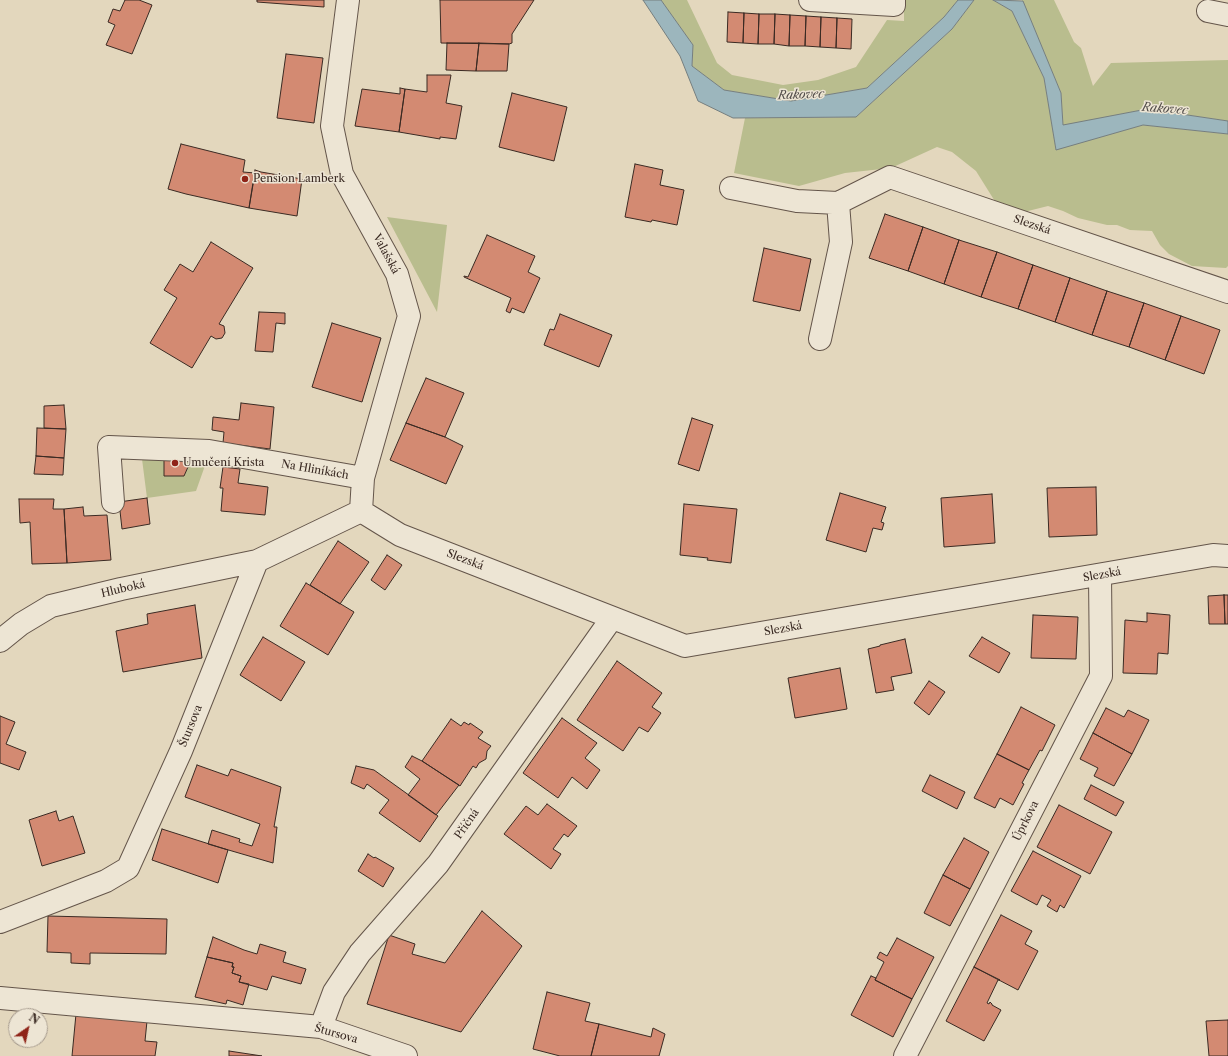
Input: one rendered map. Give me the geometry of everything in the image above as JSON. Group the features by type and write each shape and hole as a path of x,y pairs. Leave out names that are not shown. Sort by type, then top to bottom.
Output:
{"street":[{"name":"Valašská","path":"348,0 332,126 342,174 397,274 409,316 363,478 361,510"},
{"path":"810,0 894,5 894,0"},
{"name":"Slezská","path":"731,188 796,201 838,203 890,178 1228,292"},
{"path":"820,338 841,242 838,203"},
{"name":"Na Hliníkách","path":"113,502 109,446 209,452 363,478"},
{"path":"257,561 361,510"},
{"name":"Slezská","path":"361,510 400,535 685,646 1213,555 1228,556"},
{"name":"Hluboká","path":"0,641 21,624 51,606 121,589 257,561"},
{"name":"Štursova","path":"0,922 106,881 128,868 181,751 257,561"},
{"name":"Úprkova","path":"905,1056 1101,676 1100,575"},
{"name":"Příčná","path":"321,1027 334,992 360,953 438,864 612,618"},
{"name":"Štursova","path":"0,998 321,1027 406,1056"}],"green space":[{"path":"661,0 687,0 717,63 732,75 783,85 818,80 856,67 887,20 904,21 904,0 958,0 944,17 867,88 791,101 724,90 692,66 693,45"},
{"path":"974,0 993,0 1012,11 1044,78 1056,149 1143,125 1228,134 1228,266 1226,268 1192,266 1169,254 1160,245 1152,231 1130,230 1117,225 1107,225 1078,218 1048,206 1024,212 996,203 976,171 952,152 937,147 891,168 845,173 799,186 734,173 745,118 856,117 952,29"},
{"path":"1022,0 1054,0 1074,42 1081,48 1093,86 1111,63 1228,60 1228,121 1147,109 1063,126 1061,93"},
{"path":"387,217 447,225 437,312"},
{"path":"164,458 164,476 184,476 188,467 184,458 207,460 196,491 147,498 142,459"}],"water":[{"path":"643,0 661,0 693,45 692,66 724,90 791,101 867,88 944,17 958,0 974,0 952,29 856,117 733,118 698,101 680,56"},
{"path":"993,0 1023,1 1061,93 1063,125 1147,109 1228,121 1228,134 1143,125 1056,150 1044,78 1012,11"}],"building":[{"path":"125,0 139,0 152,5 132,54 106,45 115,25 108,22 113,9 120,11"},
{"path":"257,0 324,0 324,7 257,2"},
{"path":"440,0 534,0 512,34 512,43 509,44 441,43"},
{"path":"728,12 744,13 743,43 727,42"},
{"path":"744,13 759,14 758,44 743,43"},
{"path":"759,14 775,14 774,44 758,44"},
{"path":"775,14 790,15 789,46 774,44"},
{"path":"790,15 806,16 805,46 789,46"},
{"path":"806,16 821,17 820,47 805,46"},
{"path":"821,17 837,18 836,48 820,47"},
{"path":"837,18 852,19 851,49 836,48"},
{"path":"447,43 479,43 476,71 446,70"},
{"path":"479,43 509,44 507,71 476,71"},
{"path":"286,54 323,58 314,123 277,118"},
{"path":"427,75 451,75 446,103 462,106 456,139 440,137 440,139 399,132 405,89 427,92"},
{"path":"400,88 405,89 399,132 355,126 362,89 400,94"},
{"path":"512,93 567,107 554,161 499,147"},
{"path":"181,144 245,160 243,172 255,173 249,208 168,189"},
{"path":"635,164 663,170 660,185 684,190 677,225 625,217"},
{"path":"255,170 302,179 297,216 249,208"},
{"path":"885,214 923,227 908,271 869,258"},
{"path":"923,227 959,240 944,284 908,271"},
{"path":"487,235 535,256 528,272 540,278 524,313 512,308 510,313 506,311 511,298 464,277 468,277"},
{"path":"959,240 997,252 981,297 944,284"},
{"path":"211,242 253,268 219,324 224,326 225,333 222,338 216,339 211,336 192,368 150,343 177,298 164,290 180,264 193,272"},
{"path":"764,248 811,259 800,311 753,301"},
{"path":"997,252 1033,265 1018,309 981,297"},
{"path":"1033,265 1070,278 1055,322 1018,309"},
{"path":"1070,278 1107,291 1092,335 1055,322"},
{"path":"1107,291 1144,303 1129,347 1092,335"},
{"path":"1144,303 1181,316 1165,360 1129,347"},
{"path":"259,312 285,313 285,324 276,323 273,352 255,351"},
{"path":"560,314 612,335 599,367 544,345 550,329 554,330"},
{"path":"1181,316 1220,330 1204,374 1165,360"},
{"path":"332,323 381,338 362,402 312,387"},
{"path":"426,378 464,393 445,437 406,423"},
{"path":"241,403 274,407 270,449 223,443 224,432 212,430 213,417 239,420"},
{"path":"64,405 66,429 44,428 44,406"},
{"path":"692,418 713,425 699,471 678,464"},
{"path":"406,423 445,437 463,446 446,484 390,460"},
{"path":"37,428 66,429 64,458 36,456"},
{"path":"36,456 64,458 63,475 34,474"},
{"name":"Umučení Krista","path":"164,458 184,458 188,467 184,476 164,476"},
{"path":"223,467 240,469 238,483 268,487 265,515 221,511 223,488 220,488"},
{"path":"1096,487 1097,535 1049,537 1047,488"},
{"path":"840,493 886,507 881,522 884,523 882,530 873,528 866,552 826,540"},
{"path":"992,494 995,543 944,547 941,498"},
{"path":"147,498 150,524 122,529 119,502"},
{"path":"19,499 54,499 53,509 64,509 67,563 32,564 30,522 20,523"},
{"path":"684,504 737,509 731,563 707,560 708,558 680,555"},
{"path":"83,507 84,516 107,515 111,560 67,563 64,509"},
{"path":"338,541 369,562 340,604 310,585"},
{"path":"387,555 402,565 385,590 371,580"},
{"path":"306,583 354,612 328,655 280,626"},
{"path":"1224,595 1228,595 1228,624 1225,624"},
{"path":"1224,595 1225,624 1209,624 1208,596"},
{"path":"195,605 202,658 123,672 116,631 148,624 147,614"},
{"path":"1147,613 1170,615 1168,654 1158,653 1157,674 1123,673 1125,620 1147,622"},
{"path":"1033,615 1078,617 1076,659 1031,658"},
{"path":"263,637 305,662 281,701 240,675"},
{"path":"982,637 1010,653 999,673 969,656"},
{"path":"905,639 912,673 891,677 894,690 876,693 868,649"},
{"path":"617,661 662,693 652,707 661,713 648,732 639,727 623,751 577,720"},
{"path":"840,668 847,709 795,718 788,678"},
{"path":"929,681 945,692 929,715 914,703"},
{"path":"1021,707 1055,725 1042,751 1040,750 1029,770 997,754"},
{"path":"1106,708 1124,717 1128,710 1149,720 1132,754 1093,733"},
{"path":"0,716 15,722 6,744 26,752 19,770 0,763"},
{"path":"562,718 597,743 585,758 600,770 587,789 572,777 558,798 523,773"},
{"path":"451,719 461,726 464,722 469,725 470,723 483,732 478,738 491,746 487,751 486,759 479,763 476,768 473,766 460,786 422,761"},
{"path":"1093,733 1132,754 1114,786 1094,776 1098,768 1080,759"},
{"path":"997,754 1029,770 1022,783 1024,784 1013,805 1000,798 995,808 974,798"},
{"path":"412,756 459,785 436,815 408,795 420,779 405,767"},
{"path":"197,765 228,776 231,769 281,787 274,827 277,827 273,863 208,844 212,830 240,839 239,842 252,846 260,824 185,797"},
{"path":"356,766 374,770 438,816 420,842 379,813 389,800 367,784 364,789 351,783"},
{"path":"930,775 965,792 957,809 922,791"},
{"path":"1091,785 1124,802 1116,816 1084,799"},
{"path":"547,804 577,826 568,837 564,834 553,849 561,854 551,869 504,834 526,806 538,815"},
{"path":"1059,805 1112,832 1090,874 1037,847"},
{"path":"56,811 59,821 73,816 85,853 42,866 29,820"},
{"path":"162,829 228,850 218,883 152,860"},
{"path":"964,838 989,852 970,889 943,875"},
{"path":"1033,851 1081,876 1064,908 1060,905 1057,912 1047,906 1051,900 1042,895 1037,905 1011,891"},
{"path":"368,854 394,868 383,887 358,871"},
{"path":"943,875 970,889 950,926 924,913"},
{"path":"482,911 522,946 461,1032 367,1004 389,935 415,944 412,954 445,963"},
{"path":"1001,915 1032,931 1025,944 1038,951 1018,990 974,967"},
{"path":"48,916 167,919 166,954 90,953 90,964 71,963 71,953 47,952"},
{"path":"213,937 257,954 260,944 286,952 283,962 306,969 301,984 272,976 267,990 239,982 241,976 232,973 234,967 232,967 233,963 207,957"},
{"path":"897,938 934,957 912,999 875,980 884,962 877,958 880,952 887,956"},
{"path":"207,957 233,963 232,967 234,967 232,973 241,976 239,982 249,984 243,1005 227,1000 226,1004 195,997"},
{"path":"974,967 1000,980 998,980 987,1003 989,1004 990,1002 992,1005 1001,1010 984,1041 946,1021"},
{"path":"871,976 876,978 875,980 912,999 893,1037 851,1015"},
{"path":"547,992 590,1003 585,1021 599,1024 591,1056 560,1056 533,1049"},
{"path":"76,1014 147,1021 145,1041 157,1042 155,1056 72,1056"},
{"path":"1228,1020 1228,1056 1209,1056 1206,1021"},
{"path":"599,1024 651,1037 653,1028 665,1034 659,1056 591,1056"},
{"path":"229,1051 262,1056 229,1056"}],"place":[{"name":"Pension Lamberk","path":"245,179"},
{"name":"Umučení Krista","path":"175,463"}],"water label":[{"name":"Rakovec","path":"801,95"},
{"name":"Rakovec","path":"1165,109"}]}
